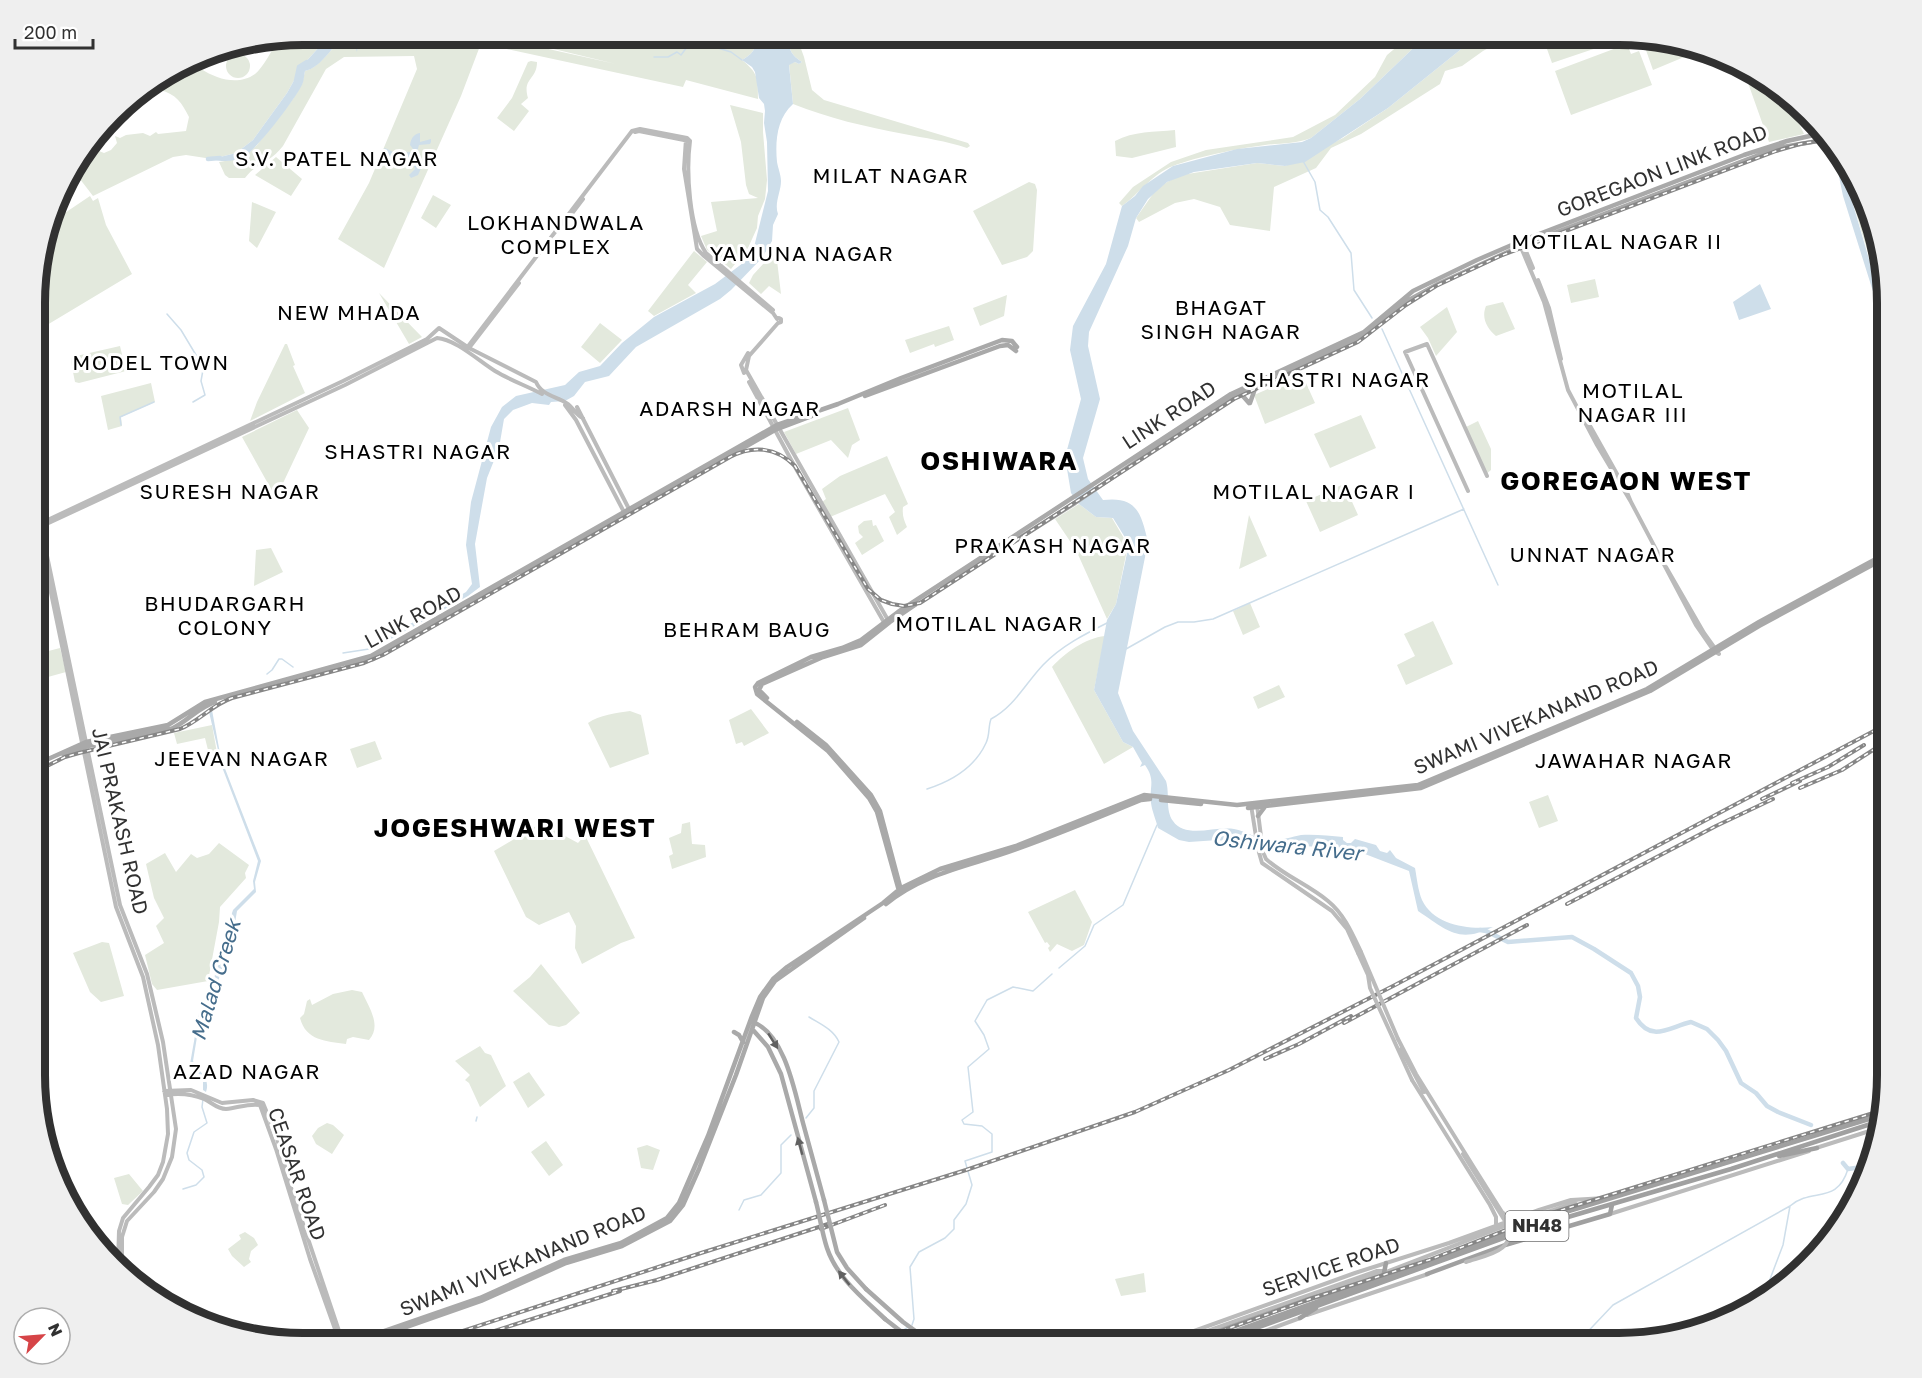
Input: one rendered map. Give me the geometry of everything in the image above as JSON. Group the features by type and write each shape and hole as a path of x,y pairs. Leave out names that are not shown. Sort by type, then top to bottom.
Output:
{"highway":[{"name":"NH48","path":"1236,1333 1321,1305 1534,1227 1771,1156 1873,1118"},
{"name":"NH48","path":"1239,1333 1533,1222 1830,1133 1873,1123"},
{"path":"1771,1156 1776,1157 1817,1148"},
{"path":"1427,1274 1506,1245 1610,1214 1612,1205"},
{"path":"1383,1278 1386,1263"},
{"path":"1212,1333 1346,1287 1357,1287"},
{"path":"1371,1287 1379,1290"},
{"path":"1300,1318 1321,1305"}],"main road":[{"path":"467,348 635,132 687,140 684,169 700,253 744,287 773,313 778,321 747,354 741,365 887,619"},
{"name":"GOREGAON LINK ROAD","path":"1521,244 1744,155 1815,135"},
{"path":"1716,651 1702,634 1570,390 1549,308 1521,244 1777,148 1820,141"},
{"name":"LINK ROAD","path":"1214,406 1365,336 1413,296 1521,244"},
{"name":"LINK ROAD","path":"1102,481 1244,387 1364,332 1413,291 1477,260 1521,244"},
{"path":"236,434 385,360 440,328 496,371 571,406 583,418"},
{"path":"434,333 440,338 467,348 536,382 542,393"},
{"path":"45,523 154,468 348,383 446,333"},
{"path":"1002,340 1012,341 1016,349 1008,345 1000,346 776,428 1002,340"},
{"path":"1467,490 1406,352 1427,344 1486,476"},
{"path":"1239,394 1249,403 1256,386"},
{"path":"563,402 576,420 628,512"},
{"path":"577,407 628,512"},
{"name":"LINK ROAD","path":"1102,481 1189,423"},
{"name":"LINK ROAD","path":"45,762 84,745 168,725 204,702 371,656 776,428"},
{"path":"900,890 879,811 866,792 826,745 764,696 759,688 765,682 823,657 861,645 887,619 1066,508 1073,500 1102,481"},
{"path":"866,792 828,751 757,694 755,687 762,680 811,657 861,640 887,619 1061,504 1073,500"},
{"name":"JAI PRAKASH ROAD","path":"45,555 116,907 143,977 165,1093 168,1134 163,1161 158,1175 123,1218 119,1231 118,1256"},
{"name":"SWAMI VIVEKANAND ROAD","path":"383,1333 476,1301 566,1263 622,1246 670,1221 682,1205 699,1169 749,1039 760,997 772,979 787,966 900,890 927,877 1143,798 1267,806 1418,786 1647,689 1877,561"},
{"name":"JAI PRAKASH ROAD","path":"84,745 120,905 147,974 163,1042 176,1129 172,1157 163,1179 127,1221 121,1245 122,1259"},
{"name":"SWAMI VIVEKANAND ROAD","path":"1254,806 1406,789"},
{"path":"1254,806 1258,816 1260,860 1332,911 1347,929 1373,979 1374,987 1408,1073 1496,1217 1496,1225"},
{"path":"1254,806 1258,835 1266,859 1328,901 1349,927 1359,952"},
{"path":"1258,816 1267,806"},
{"name":"SWAMI VIVEKANAND ROAD","path":"476,1301 564,1260 625,1241 667,1218 680,1203 743,1042 759,1012 763,998 775,981 885,905 900,890"},
{"path":"759,1012 762,1026 774,1041 792,1081 834,1241 842,1261 889,1311 920,1333"},
{"path":"752,1025 762,1026"},
{"path":"752,1025 772,1053 781,1074 827,1248 840,1273 885,1320 903,1333"},
{"path":"734,1032 743,1042"},
{"path":"1393,1033 1444,1120 1502,1212 1510,1219"},
{"path":"749,1039 759,1036"},
{"path":"1259,1333 1503,1248 1509,1238 1508,1227 1414,1076 1398,1040"},
{"name":"CEASAR ROAD","path":"165,1093 191,1090 212,1101 227,1104 258,1100 266,1107 338,1333"},
{"path":"1211,1333 1385,1271 1504,1224 1572,1204 1577,1200 1601,1199 1830,1133 1874,1115"},
{"path":"1610,1214 1871,1131"},
{"name":"SERVICE ROAD","path":"1190,1333 1386,1263 1504,1224 1510,1219 1577,1200"},
{"path":"1496,1217 1502,1217 1502,1212"},
{"path":"1319,1288 1377,1271 1385,1271"},
{"path":"1196,1333 1234,1319"}],"shaded area":[{"path":"321,45 302,66 287,93 253,140 236,153 212,159 186,155 173,157 93,196 78,177 98,145 99,151 104,153 111,150 117,143 115,136 120,138 143,133 150,136 156,132 158,134 186,131 189,117 178,100 160,90 163,86 201,66 201,69 214,76 228,80 242,80 255,74 275,47"},
{"path":"336,45 355,45 357,50 358,45 481,45 384,268 338,239 369,183 417,69 414,56 344,57 326,69 283,146 273,156 245,178 229,178 225,175 219,162 243,158 257,145 293,99 302,84 305,71 321,61"},
{"path":"502,45 530,45 616,64 537,45 756,45 754,50 742,60 756,76 758,99 686,80 683,87 502,48"},
{"path":"789,45 800,45 812,90 824,100 968,143 970,146 967,148 861,125 793,104 789,64 802,62"},
{"path":"1399,45 1417,45 1360,99 1311,138 1231,151 1183,163 1166,169 1122,206 1119,203 1133,187 1171,162 1206,150 1293,137 1335,115 1375,77 1387,55"},
{"path":"1466,45 1494,45 1462,66 1445,71 1440,84 1361,134 1331,148 1316,168 1274,187 1270,231 1230,225 1220,207 1194,199 1175,203 1139,222 1136,218 1155,191 1181,175 1257,163 1285,166 1343,138 1388,108"},
{"path":"1546,45 1605,45 1552,63"},
{"path":"1628,46 1631,54 1639,51 1652,85 1571,115 1555,71"},
{"path":"1645,47 1689,55 1653,70"},
{"path":"243,54 250,61 250,71 243,78 233,78 226,71 226,61 231,56"},
{"path":"528,62 537,62 536,68 527,86 528,98 521,104 529,111 514,131 497,118 512,98"},
{"path":"1747,79 1763,88 1794,113 1804,134 1769,142"},
{"path":"730,105 763,113 767,180 765,199 758,216 757,228 748,248 731,269 707,250 701,236 717,231 711,202 758,198 749,194 746,185 741,142"},
{"path":"1175,130 1176,147 1132,158 1116,156 1115,141 1144,132"},
{"path":"276,157 302,179 291,196 255,175"},
{"path":"1029,182 1035,184 1037,190 1033,251 1027,257 1002,265 973,211"},
{"path":"1847,184 1868,236 1876,278"},
{"path":"433,195 451,205 436,228 421,218"},
{"path":"90,196 93,201 98,198 106,225 132,274 45,326 47,269 61,216"},
{"path":"252,202 276,212 257,248 249,241"},
{"path":"694,251 707,262 688,285 696,293 654,316 648,311"},
{"path":"776,252 781,294 769,286 761,294 749,283 753,275"},
{"path":"1595,279 1599,297 1571,303 1567,285"},
{"path":"379,293 422,337 409,344"},
{"path":"1007,295 1004,316 980,326 973,308"},
{"path":"1503,302 1515,329 1496,336 1486,322 1485,310 1486,306"},
{"path":"1447,307 1457,332 1436,356 1420,327"},
{"path":"600,323 622,340 600,363 581,347"},
{"path":"949,326 954,340 935,347 934,344 910,353 905,340"},
{"path":"287,344 295,365 293,366 305,393 250,421 257,402"},
{"path":"120,346 126,371 79,383 75,382 72,357"},
{"path":"1302,374 1315,403 1265,424 1254,395"},
{"path":"151,383 155,402 121,417 122,426 108,430 101,396"},
{"path":"848,408 860,440 852,445 848,458 831,440 796,454 784,432"},
{"path":"297,410 309,428 276,498 242,437"},
{"path":"1361,415 1376,448 1330,468 1314,434"},
{"path":"1478,421 1491,449 1491,470 1486,474 1466,427"},
{"path":"887,456 908,504 903,507 907,527 897,535 889,517 895,512 885,494 830,517 822,502 826,499 822,489 840,476"},
{"path":"1344,484 1358,515 1320,532 1306,501"},
{"path":"1079,504 1096,517 1112,518 1128,545 1116,604 1107,619 1076,550 1055,519"},
{"path":"1249,515 1267,556 1239,569 1240,565"},
{"path":"872,520 873,526 876,525 884,541 862,555 855,543 863,537 859,533 858,526 864,521"},
{"path":"271,548 283,572 254,586 256,550"},
{"path":"1250,603 1260,627 1243,635 1233,611"},
{"path":"1433,621 1453,664 1406,685 1397,665 1415,656 1404,634"},
{"path":"1105,636 1094,690 1123,742 1133,747 1104,764 1052,667 1076,647"},
{"path":"60,648 66,672 45,678 45,652"},
{"path":"1279,685 1285,697 1258,709 1253,697"},
{"path":"751,709 769,733 744,746 742,742 736,744 729,720"},
{"path":"630,711 641,715 649,754 610,768 588,723 603,716"},
{"path":"212,725 219,764 212,766 205,738 177,744 174,733"},
{"path":"375,741 382,759 357,768 350,749"},
{"path":"1548,795 1558,821 1539,828 1529,802"},
{"path":"690,822 692,844 705,845 706,857 672,869 669,856 673,854 669,838 681,833 682,824"},
{"path":"541,823 578,843 585,835 635,938 582,964 575,948 576,926 569,912 539,925 526,917 494,851"},
{"path":"219,843 249,865 245,873 246,878 220,907 208,981 157,990 152,984 145,955 164,943 156,926 164,918 154,898 146,864 165,853 176,872 191,854 197,858 209,854"},
{"path":"1075,890 1092,922 1084,945 1072,951 1057,944 1050,952 1048,948 1050,946 1047,942 1045,943 1028,912"},
{"path":"102,942 109,943 124,996 101,1002 90,992 73,953"},
{"path":"541,964 580,1013 566,1025 559,1027 549,1025 513,991"},
{"path":"352,990 362,992 371,1010 374,1029 369,1040 353,1037 347,1039 346,1044 324,1041 312,1036 303,1026 300,1018 304,1014 307,1001 310,999 312,1005 333,994"},
{"path":"480,1046 485,1053 491,1055 506,1086 480,1107 469,1083 465,1080 470,1075 455,1061"},
{"path":"529,1072 545,1095 528,1108 513,1082"},
{"path":"327,1123 333,1125 344,1135 332,1154 316,1144 312,1136 318,1128"},
{"path":"546,1141 563,1165 549,1176 531,1152"},
{"path":"647,1145 660,1150 653,1170 641,1168 637,1148"},
{"path":"129,1174 143,1191 128,1205 122,1204 114,1178"},
{"path":"245,1232 254,1238 258,1245 251,1251 249,1259 251,1262 244,1267 228,1249 241,1239 239,1235"},
{"path":"1144,1273 1146,1292 1121,1296 1115,1279"}],"water":[{"path":"321,45 336,45 322,61 305,71 302,85 292,101 266,135 249,152 240,159 232,161 212,159 236,153 253,140 287,93 302,66"},
{"path":"756,45 789,45 795,56 802,62 789,65 793,104 780,123 776,146 781,176 778,214 773,225 772,241 762,258 720,299 636,347 609,376 585,382 574,396 565,401 551,402 549,405 532,403 513,410 504,419 499,448 487,478 475,544 480,587 384,643 382,640 466,592 472,584 466,545 471,502 491,427 502,407 516,396 565,385 579,372 600,366 622,343 654,317 715,284 743,263 754,247 768,191 764,104 759,98 755,72 742,60 754,50"},
{"path":"1417,45 1466,45 1388,108 1305,162 1285,166 1257,163 1194,172 1167,182 1148,199 1136,218 1128,246 1089,332 1088,346 1100,399 1083,458 1088,479 1103,500 1123,501 1136,509 1148,542 1118,693 1133,731 1166,781 1169,812 1173,821 1178,826 1193,831 1234,829 1269,840 1301,835 1343,837 1347,843 1355,839 1376,845 1380,851 1387,853 1390,850 1396,858 1415,868 1422,900 1435,915 1453,924 1473,928 1493,927 1471,934 1445,929 1418,911 1409,871 1352,849 1303,846 1271,849 1218,840 1189,842 1179,840 1158,828 1152,806 1151,780 1148,771 1145,765 1140,767 1142,763 1133,747 1123,742 1094,690 1107,620 1116,604 1129,544 1113,518 1096,517 1079,504 1071,493 1065,457 1081,399 1070,350 1073,326 1106,264 1122,206 1143,186 1173,166 1237,149 1302,142 1311,138 1360,99"},
{"path":"420,133 420,142 431,139 431,142 419,145 417,152 423,164 418,175 411,178 409,175 415,169 410,161 407,159 388,160 383,150 385,148 395,153 412,152 411,140 414,135"},
{"path":"1837,167 1847,183 1876,283 1877,304 1843,196"},
{"path":"1760,284 1771,309 1739,320 1733,302"},
{"path":"212,710 224,766 261,861 255,882 256,892 237,911 231,947 220,973 217,990 200,1019 193,1061 207,1082 206,1092 203,1090 203,1079 190,1064 199,1013 214,989 215,972 227,944 233,910 254,889 253,881 258,861 222,767 209,712"}],"waterway":[{"path":"654,57 668,57 677,52 681,55 687,47 693,45"},
{"path":"716,45 742,60"},
{"path":"296,81 299,67 307,62"},
{"path":"208,159 220,158"},
{"path":"1303,161 1315,182 1320,210 1328,217 1351,253 1354,290 1372,318"},
{"path":"167,314 181,330 202,365 201,381 205,395 193,402"},
{"path":"1382,329 1498,585"},
{"path":"121,425 120,417 154,402"},
{"path":"1126,649 1178,622 1213,619 1464,509"},
{"path":"927,789 954,777 976,759 987,740 991,719 1013,702 1050,658 1074,641 1109,622"},
{"path":"343,653 369,649 382,642"},
{"name":"Malad Creek","path":"267,674 279,659 293,667"},
{"name":"Oshiwara River","path":"1059,968 1085,946 1094,925 1123,905 1157,825"},
{"name":"Oshiwara River","path":"1480,930 1508,942 1572,937 1594,949 1631,973 1638,986 1640,997 1636,1018 1642,1026 1655,1032 1691,1022 1707,1029 1726,1051 1741,1083 1756,1093 1767,1106 1811,1125"},
{"name":"Oshiwara River","path":"912,1325 914,1319 910,1267 919,1252 945,1238 954,1229 954,1220 966,1204 972,1185 965,1161 992,1152 992,1134 982,1126 964,1124 962,1120 973,1112 968,1067 989,1049 975,1021 987,1000 1013,987 1033,991 1052,974"},
{"path":"806,1118 814,1108 814,1091 839,1042 830,1030 809,1017"},
{"name":"Malad Creek","path":"183,1189 196,1185 204,1177 202,1170 189,1160 187,1153 194,1132 207,1123 202,1107 203,1099"},
{"path":"476,1121 477,1117"},
{"path":"739,1210 744,1200 761,1195 781,1173 781,1145 791,1135"},
{"name":"Oshiwara River","path":"1843,1163 1848,1169 1859,1167"},
{"path":"1586,1333 1613,1305 1798,1200 1831,1192 1843,1180 1848,1169"},
{"path":"1767,1287 1783,1245 1790,1206"},
{"name":"Oshiwara River","path":"899,1333 908,1327"}],"railway":[{"path":"45,767 79,753 180,729 232,698 364,663 383,655 730,457 747,451 772,452 795,466 868,589 881,600 892,604 904,606 920,603 1234,399 1358,342 1406,305 1436,286 1500,256 1776,151 1820,141"},
{"path":"457,1333 966,1170 1135,1112 1229,1070 1395,985 1877,729"},
{"path":"1792,783 1828,767 1864,745"},
{"path":"1800,788 1842,770 1877,747"},
{"path":"1762,799 1800,781"},
{"path":"1567,904 1716,826 1773,799"},
{"path":"1344,1023 1527,925"},
{"path":"1265,1059 1351,1016"},
{"path":"1216,1333 1429,1260 1542,1216 1874,1113"},
{"path":"821,1229 885,1205"},
{"path":"613,1291 657,1280 828,1224"},
{"path":"488,1333 620,1291"}],"district":[{"name":"S.V. PATEL NAGAR","path":"337,159"},
{"name":"MILAT NAGAR","path":"891,176"},
{"name":"LOKHANDWALA COMPLEX","path":"556,235"},
{"name":"MOTILAL NAGAR II","path":"1617,242"},
{"name":"YAMUNA NAGAR","path":"802,254"},
{"name":"NEW MHADA","path":"349,313"},
{"name":"BHAGAT SINGH NAGAR","path":"1221,320"},
{"name":"MODEL TOWN","path":"151,363"},
{"name":"SHASTRI NAGAR","path":"1337,380"},
{"name":"MOTILAL NAGAR III","path":"1633,403"},
{"name":"ADARSH NAGAR","path":"730,409"},
{"name":"SHASTRI NAGAR","path":"418,452"},
{"name":"OSHIWARA","path":"999,461"},
{"name":"GOREGAON WEST","path":"1626,481"},
{"name":"SURESH NAGAR","path":"230,492"},
{"name":"MOTILAL NAGAR I","path":"1314,492"},
{"name":"PRAKASH NAGAR","path":"1053,546"},
{"name":"UNNAT NAGAR","path":"1593,555"},
{"name":"BHUDARGARH COLONY","path":"225,616"},
{"name":"MOTILAL NAGAR I","path":"997,624"},
{"name":"BEHRAM BAUG","path":"747,630"},
{"name":"JEEVAN NAGAR","path":"242,759"},
{"name":"JAWAHAR NAGAR","path":"1634,761"},
{"name":"JOGESHWARI WEST","path":"515,828"},
{"name":"AZAD NAGAR","path":"247,1072"}]}
